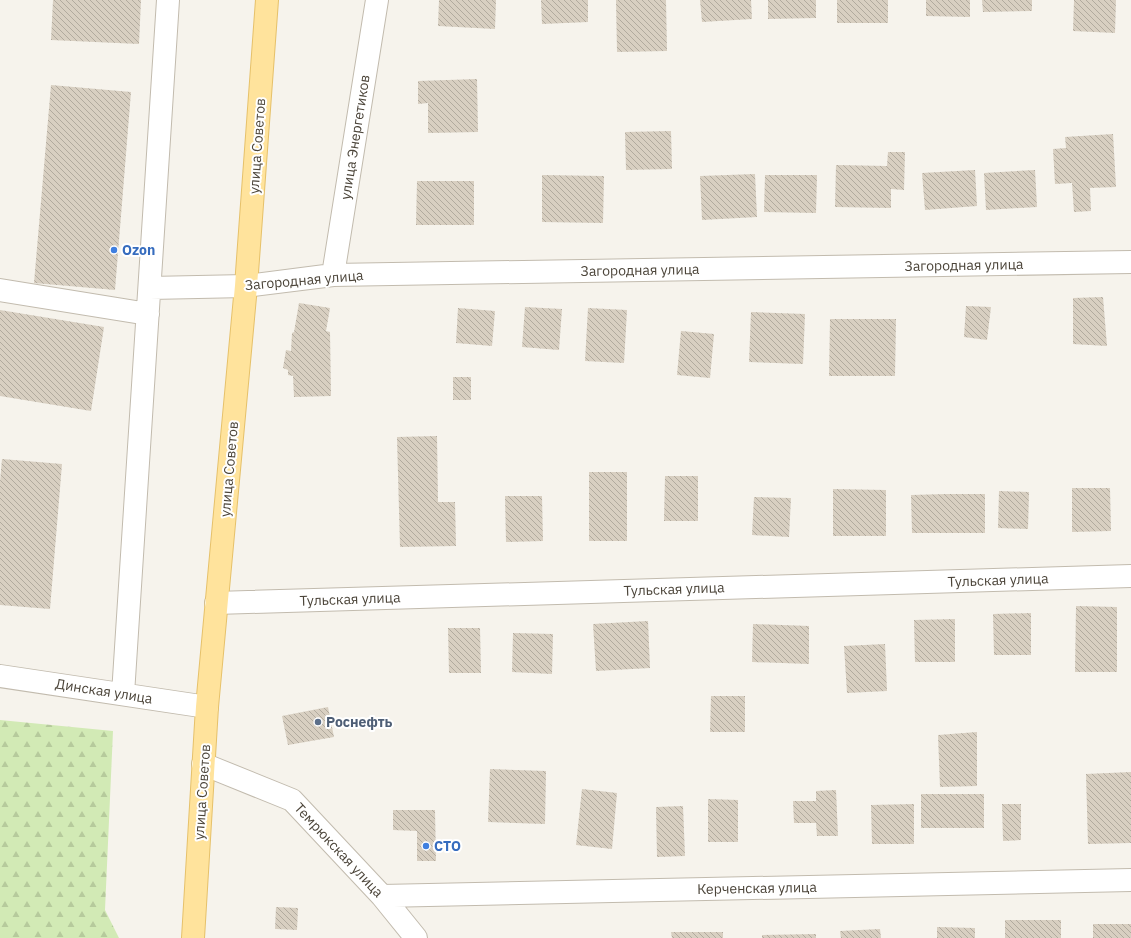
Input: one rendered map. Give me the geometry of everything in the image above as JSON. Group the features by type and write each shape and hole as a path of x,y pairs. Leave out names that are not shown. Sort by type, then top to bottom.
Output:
{"main road":[{"name":"улица Советов","path":"193,938 207,707 246,286 268,0"}],"street":[{"path":"123,694 168,0"},
{"name":"улица Энергетиков","path":"334,275 377,0"},
{"name":"Загородная улица","path":"150,288 246,286 334,275 1131,262"},
{"path":"0,290 148,314"},
{"name":"Тульская улица","path":"216,603 1131,576"},
{"name":"Динская улица","path":"0,676 207,707"},
{"name":"Темрюкская улица","path":"204,764 292,800 382,896 416,938"},
{"name":"Керченская улица","path":"382,896 1131,880"}],"green space":[{"path":"0,720 113,731 105,910 119,938 0,938"}],"building":[{"path":"53,0 141,0 139,44 51,40"},
{"path":"439,0 496,0 495,29 438,26"},
{"path":"541,0 588,0 588,22 542,24"},
{"path":"616,0 666,0 667,51 617,52"},
{"path":"700,0 751,0 752,19 702,22"},
{"path":"768,0 816,0 816,18 768,19"},
{"path":"837,0 888,0 888,23 837,23"},
{"path":"926,0 970,0 970,17 926,16"},
{"path":"982,0 1032,0 1032,11 983,12"},
{"path":"1074,0 1116,0 1115,33 1073,31"},
{"path":"477,79 478,132 428,133 428,103 418,104 418,81"},
{"path":"51,85 131,92 115,290 34,283"},
{"path":"671,131 672,169 626,170 625,132"},
{"path":"1113,134 1116,187 1090,188 1091,211 1074,212 1072,183 1055,184 1053,149 1066,148 1065,137"},
{"path":"888,152 905,152 904,190 891,189 891,208 835,207 836,165 887,166"},
{"path":"975,170 977,206 925,210 922,173"},
{"path":"1035,170 1037,207 986,210 984,173"},
{"path":"755,174 757,217 702,220 700,176"},
{"path":"542,175 604,176 603,223 542,222"},
{"path":"765,175 817,175 816,213 764,212"},
{"path":"417,181 474,181 474,225 416,225"},
{"path":"1103,297 1107,346 1073,344 1073,298"},
{"path":"299,303 330,308 326,331 330,332 331,396 294,397 293,376 288,375 288,370 283,368 286,350 291,351 292,333 294,332"},
{"path":"966,306 991,307 987,340 964,337"},
{"path":"525,307 562,309 559,350 522,347"},
{"path":"458,308 495,311 492,346 456,343"},
{"path":"588,308 627,310 624,363 585,361"},
{"path":"0,310 104,327 91,411 0,396"},
{"path":"751,312 805,314 803,364 749,362"},
{"path":"830,319 896,319 895,376 829,376"},
{"path":"681,331 714,334 710,378 677,375"},
{"path":"453,377 471,377 471,400 453,400"},
{"path":"437,436 438,502 455,502 456,546 400,547 397,437"},
{"path":"2,459 62,464 50,609 0,605 0,482"},
{"path":"589,472 627,472 627,541 589,541"},
{"path":"665,476 698,476 698,521 664,521"},
{"path":"1072,488 1110,488 1111,531 1072,532"},
{"path":"833,489 886,490 886,536 833,536"},
{"path":"999,491 1029,492 1028,529 998,528"},
{"path":"985,494 985,533 912,533 911,495"},
{"path":"505,496 542,496 543,541 506,542"},
{"path":"754,497 791,498 789,537 752,535"},
{"path":"1076,606 1117,607 1117,672 1075,672"},
{"path":"1031,613 1031,655 994,655 993,614"},
{"path":"955,619 955,662 915,662 914,620"},
{"path":"648,621 650,668 596,671 593,624"},
{"path":"753,624 809,626 809,664 752,662"},
{"path":"448,628 480,628 481,673 449,673"},
{"path":"513,633 553,634 552,674 512,672"},
{"path":"885,644 887,691 847,693 844,646"},
{"path":"711,696 745,696 745,732 710,732"},
{"path":"328,707 334,737 288,745 282,716"},
{"path":"977,732 977,786 940,787 938,735"},
{"path":"490,769 546,771 545,824 488,822"},
{"path":"1131,772 1131,843 1088,844 1086,774"},
{"path":"582,789 617,793 612,849 576,845"},
{"path":"836,790 838,836 817,836 816,823 794,823 793,801 816,801 816,791"},
{"path":"921,794 984,794 984,828 921,828"},
{"path":"708,799 738,800 738,842 708,842"},
{"path":"914,804 914,844 872,844 871,805"},
{"path":"1002,804 1021,804 1021,840 1003,841"},
{"path":"683,806 685,856 657,857 656,807"},
{"name":"СТО","path":"393,810 435,810 436,861 417,861 417,831 393,830"},
{"path":"276,907 298,908 297,930 275,929"},
{"path":"1005,920 1061,920 1061,938 1005,938"},
{"path":"1093,924 1131,924 1131,938 1093,938"},
{"path":"937,927 975,928 975,938 937,938"},
{"path":"880,929 881,938 841,938 840,931"},
{"path":"671,932 723,932 723,938 672,938"},
{"path":"816,934 816,938 762,938 762,935"}],"place":[{"name":"Ozon","path":"114,250"},
{"name":"Роснефть","path":"318,722"},
{"name":"СТО","path":"426,846"}]}
